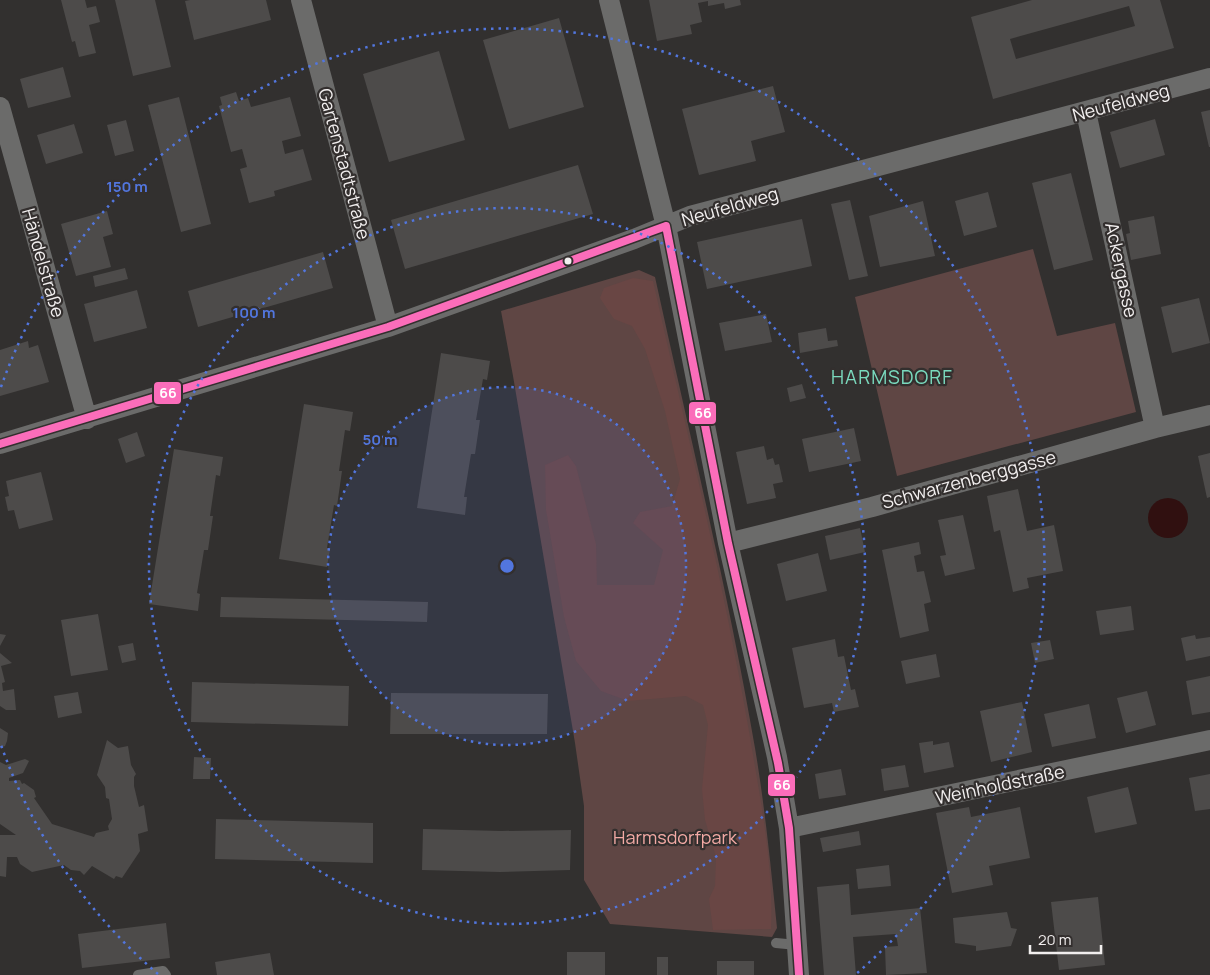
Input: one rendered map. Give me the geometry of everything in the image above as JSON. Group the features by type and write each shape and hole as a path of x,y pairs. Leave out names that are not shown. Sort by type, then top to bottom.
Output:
{"street":[{"name":"Gartenstadtstraße","path":"301,0 388,327"},
{"path":"609,0 666,226 728,543 777,757 789,828 799,975"},
{"name":"Neufeldweg","path":"0,444 388,327 690,216 1210,78"},
{"name":"Händelstraße","path":"0,107 5,146 87,419"},
{"name":"Ackergasse","path":"1086,112 1155,428"},
{"name":"Schwarzenberggasse","path":"728,543 872,507 1155,428 1210,415"},
{"name":"Weinholdstraße","path":"789,828 1210,740"}],"lane":[{"path":"776,943 797,945"},
{"path":"138,975 163,971 166,975"}],"green space":[{"path":"1033,249 1057,336 1115,323 1136,412 897,476 855,297"},
{"name":"Harmsdorfpark","path":"639,270 655,277 733,630 755,748 765,815 777,928 772,937 610,924 584,880 584,806 575,743 501,311"}],"shaded area":[{"path":"633,278 653,281 717,566 740,680 762,808 770,881 771,929 713,930 709,899 715,886 716,857 705,820 702,789 708,725 703,705 686,696 628,701 601,691 576,661 564,617 546,510 545,465 568,455 576,466 596,544 597,585 654,585 663,550 633,523 640,512 672,506 680,479 665,411 645,349 632,326 614,319 600,298 604,288"},
{"path":"1172,498 1179,501 1185,507 1188,518 1187,526 1179,535 1172,538 1164,538 1157,535 1149,526 1148,514 1151,507 1160,499"}],"building":[{"path":"61,0 85,0 87,8 96,6 100,22 89,25 96,53 79,57 75,41 72,42"},
{"path":"115,0 155,0 171,67 133,76"},
{"path":"266,0 271,20 194,40 185,1"},
{"path":"649,0 740,0 741,5 725,9 724,3 708,6 708,1 698,3 702,22 690,25 692,34 657,41"},
{"path":"1032,0 1160,0 1174,48 993,99 971,17","holes":["1129,6 1135,26 1016,59 1010,39"]},
{"path":"559,18 584,107 509,129 483,40"},
{"path":"439,51 465,140 389,162 363,74"},
{"path":"63,67 71,97 28,108 20,79"},
{"path":"773,86 785,132 751,141 756,161 699,175 682,109"},
{"path":"236,92 239,101 248,98 251,107 290,97 301,136 282,141 285,154 303,149 312,180 274,191 275,196 249,203 240,169 247,167 242,149 231,152 219,106 222,105 220,97"},
{"path":"179,97 211,224 181,232 148,105"},
{"path":"1210,110 1210,147 1209,147 1201,112"},
{"path":"1155,119 1165,155 1120,168 1110,132"},
{"path":"126,120 134,151 115,156 107,125"},
{"path":"74,124 83,153 46,164 37,135"},
{"path":"578,165 593,214 405,269 391,220"},
{"path":"1071,173 1093,260 1054,270 1032,183"},
{"path":"988,192 997,227 964,236 955,201"},
{"path":"850,200 868,276 849,280 831,204"},
{"path":"923,201 935,256 880,267 869,216"},
{"path":"107,211 113,234 103,237 111,267 76,276 61,224"},
{"path":"1154,216 1161,254 1131,260 1126,234 1130,233 1128,221"},
{"path":"802,219 812,266 707,289 697,242"},
{"path":"323,252 333,288 198,327 188,291"},
{"path":"125,268 128,279 95,287 93,276"},
{"path":"137,290 147,328 94,342 84,304"},
{"path":"1199,298 1210,343 1172,353 1161,307"},
{"path":"766,314 772,342 725,351 719,323"},
{"path":"826,328 828,341 837,340 838,346 800,353 798,333"},
{"path":"28,341 29,348 38,345 49,382 0,396 0,350"},
{"path":"441,353 490,361 487,380 483,379 476,420 480,420 475,454 471,454 464,497 467,497 465,515 417,508"},
{"path":"802,384 806,398 790,402 787,388"},
{"path":"304,404 353,412 350,431 345,430 339,471 342,471 337,506 334,505 327,548 330,549 327,567 279,559"},
{"path":"854,428 861,461 809,472 802,439"},
{"path":"137,432 145,456 126,463 118,439"},
{"path":"764,446 767,460 773,458 775,465 779,464 783,482 773,484 776,498 747,504 736,452"},
{"path":"174,449 223,457 220,476 216,475 210,516 213,516 208,550 204,550 197,593 200,594 198,611 149,604"},
{"path":"1210,453 1210,497 1207,498 1198,456"},
{"path":"41,472 53,520 19,529 14,510 8,511 5,497 9,496 6,481"},
{"path":"1018,489 1027,531 1054,525 1063,571 1027,578 1029,588 1013,592 1000,530 994,532 987,496"},
{"path":"963,515 975,569 945,576 940,556 946,555 938,520"},
{"path":"860,528 865,552 830,560 825,536"},
{"path":"919,542 921,554 914,556 917,572 924,571 931,602 924,604 929,631 900,638 882,550"},
{"path":"818,553 827,591 786,601 777,564"},
{"path":"221,597 428,602 427,622 220,617"},
{"path":"1131,606 1134,630 1100,635 1096,611"},
{"path":"98,614 108,670 71,676 61,620"},
{"path":"0,634 6,635 0,646"},
{"path":"1195,635 1196,639 1210,637 1210,656 1186,661 1181,638"},
{"path":"835,639 838,657 844,656 851,690 855,689 859,707 834,712 832,703 804,708 792,648"},
{"path":"1050,640 1054,659 1035,663 1031,643"},
{"path":"133,643 136,660 122,663 118,646"},
{"path":"0,653 12,663 1,666 5,682 2,683 3,691 14,689 16,710 6,710 0,706"},
{"path":"936,654 940,677 906,684 901,661"},
{"path":"1210,676 1210,712 1192,715 1186,681"},
{"path":"192,682 349,686 348,726 191,722"},
{"path":"1147,691 1156,725 1126,733 1117,698"},
{"path":"78,692 82,713 58,718 54,696"},
{"path":"391,693 548,694 547,734 390,734"},
{"path":"1022,702 1032,752 991,762 980,711"},
{"path":"1089,704 1096,738 1052,747 1044,714"},
{"path":"0,728 8,733 5,746 0,748"},
{"path":"107,740 118,748 128,746 131,765 136,774 134,786 139,807 144,805 148,831 138,834 140,851 122,878 116,876 114,879 92,866 84,875 80,871 71,870 64,865 32,872 20,864 17,857 7,857 6,877 0,876 0,835 16,835 0,824 0,762 6,765 25,759 29,761 23,773 9,778 9,781 20,780 22,784 24,783 34,790 36,797 34,798 52,824 94,837 96,833 109,830 108,826 112,819 105,787 97,775"},
{"path":"933,741 933,745 949,742 954,767 924,773 919,743"},
{"path":"194,757 211,758 210,779 193,779"},
{"path":"905,765 909,787 884,791 881,769"},
{"path":"841,769 846,795 819,799 815,774"},
{"path":"1210,774 1210,809 1195,811 1189,778"},
{"path":"1128,787 1137,824 1095,833 1087,797"},
{"path":"969,807 971,817 1020,807 1030,858 989,866 993,885 952,893 936,813"},
{"path":"216,819 373,823 373,863 215,859"},
{"path":"423,829 571,830 570,870 500,872 422,870"},
{"path":"859,831 861,845 823,852 820,838"},
{"path":"889,865 891,886 858,889 856,869"},
{"path":"849,884 851,915 920,908 927,973 886,975 885,947 898,946 896,934 853,937 856,975 824,975 817,887"},
{"path":"1098,897 1105,965 1059,970 1051,902"},
{"path":"1007,912 1011,928 1017,929 1011,946 976,951 976,946 955,943 953,918"},
{"path":"166,923 170,958 82,968 78,934"},
{"path":"567,952 605,952 605,975 567,975"},
{"path":"270,953 274,975 217,975 215,962"},
{"path":"657,957 668,957 668,975 657,975"},
{"path":"717,961 754,961 754,975 717,975"}],"transit line":[{"name":"66","path":"666,226 728,543 778,763 789,828 799,975"},
{"name":"66","path":"0,444 388,327 666,226"}],"district":[{"name":"HARMSDORF","path":"892,377"}]}
